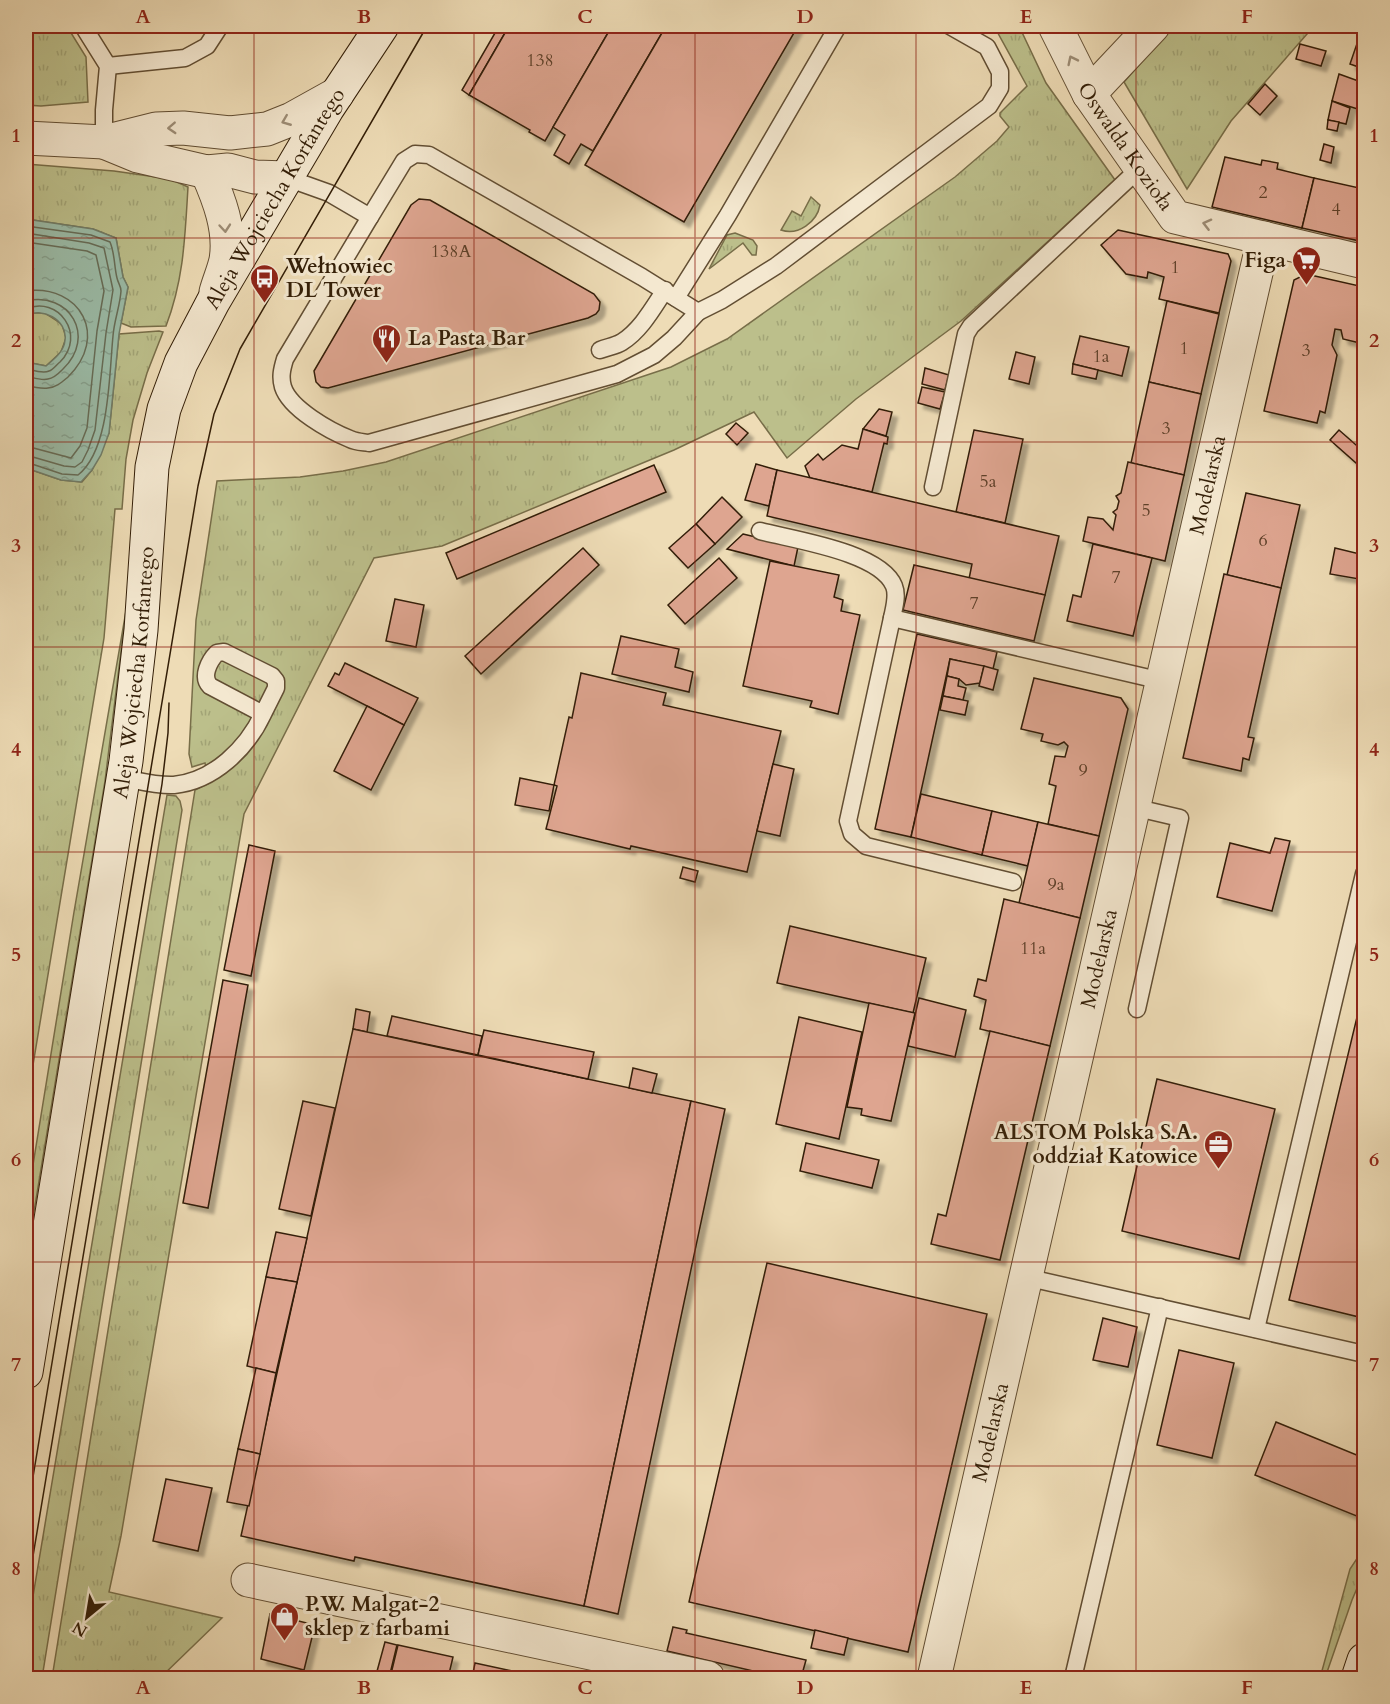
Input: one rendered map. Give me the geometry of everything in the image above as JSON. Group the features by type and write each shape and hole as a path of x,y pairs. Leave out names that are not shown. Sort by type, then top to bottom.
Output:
{"street":[{"name":"Aleja Wojciecha Korfantego","path":"26,1372 123,778 141,630 152,467 167,400 181,363 213,302 337,94 382,26"},
{"name":"Oswalda Kozioła","path":"1054,26 1089,94 1175,217 1365,262"},
{"path":"1089,94 1153,26"},
{"path":"26,138 104,142 156,129 183,128 230,133 267,129 292,119 337,94"},
{"path":"230,133 259,153 287,178"},
{"path":"104,142 138,156 207,172 228,170 255,177 287,178"},
{"path":"207,172 219,200 225,224 226,258 213,302"},
{"name":"Modelarska","path":"934,1678 1264,238"},
{"path":"248,1580 708,1678"},
{"path":"1358,1678 1365,1660"}],"lane":[{"path":"83,26 108,66 104,142"},
{"path":"108,66 184,58 207,46 220,26"},
{"path":"600,350 621,343 671,294 728,215 838,26"},
{"path":"698,312 671,294 429,155 415,154 404,161 285,359 281,372 283,388 294,404 312,418 351,440 369,443 617,375 654,355 674,338 698,312 722,300 776,266 989,106 1000,88 1000,72 987,47 950,26"},
{"path":"933,487 966,334 971,326 1141,167"},
{"path":"287,178 329,193 370,217"},
{"path":"760,531 859,556 879,568 893,585 896,594 848,821 849,828 858,841 866,846 1013,882"},
{"path":"892,618 1162,681"},
{"path":"123,778 170,785 201,777 217,769 234,755 263,714"},
{"path":"1133,807 1180,818 1137,1009"},
{"path":"1256,1329 1365,874"},
{"path":"1025,1277 1365,1354"},
{"path":"1073,1678 1160,1307"}],"green space":[{"path":"26,26 68,28 86,57 88,102 26,105"},
{"path":"994,26 1019,26 1046,83 1115,180 961,321 856,399 787,458 754,412 674,450 442,546 374,558 244,814 121,1536 109,1592 222,1618 160,1678 52,1678 195,790 209,783 205,763 192,767 189,754 196,620 217,481 300,477 386,462 671,367 727,339 955,177 997,141 1009,127 1000,113 1027,86"},
{"path":"1173,26 1314,26 1231,121 1187,189 1124,82"},
{"path":"26,164 114,171 170,179 188,187 180,274 166,326 131,327 121,323 128,287 123,277 116,238 93,229 26,219"},
{"path":"811,197 820,205 811,222 794,231 781,230 792,211 801,216"},
{"path":"735,233 753,240 757,246 756,255 752,255 743,243 709,269 727,235"},
{"path":"30,313 45,313 62,324 66,338 61,352 46,366 26,362 26,316"},
{"path":"163,332 147,373 133,420 126,459 122,509 115,509 104,638 26,1107 26,468 61,480 82,482 92,470 109,433 119,334"},
{"path":"126,611 105,781 26,1260 26,1208"},
{"path":"167,795 176,796 182,810 42,1678 26,1678 26,1638"},
{"path":"1364,1548 1364,1572 1325,1678 1320,1678 1350,1569"}],"water":[{"path":"26,219 93,229 116,238 123,277 128,287 119,334 109,433 101,455 81,482 61,480 26,468 26,362 46,366 61,352 65,333 58,321 46,314 32,313 26,316"}],"building":[{"path":"499,26 509,26 469,95 462,90"},
{"path":"509,26 612,26 545,141 469,95"},
{"path":"612,26 666,26 593,151 581,144 569,164 554,155 565,135 553,127"},
{"path":"666,26 798,26 684,222 585,165"},
{"path":"1361,26 1364,26 1364,69 1350,64"},
{"path":"1300,44 1326,51 1321,66 1296,59"},
{"path":"1339,74 1364,83 1364,111 1332,101"},
{"path":"1265,84 1277,96 1260,115 1248,104"},
{"path":"1332,101 1350,108 1346,124 1328,120"},
{"path":"1328,120 1339,122 1337,131 1327,129"},
{"path":"1324,144 1334,147 1331,163 1320,160"},
{"path":"1225,157 1261,165 1262,160 1278,163 1277,169 1314,178 1302,228 1212,207"},
{"path":"1314,178 1364,189 1364,242 1302,228"},
{"path":"419,199 430,200 594,294 600,302 599,310 588,318 328,388 321,387 316,382 314,371 411,205"},
{"path":"1118,230 1228,254 1231,261 1219,313 1159,299 1164,277 1148,272 1147,278 1126,274 1101,245"},
{"path":"1306,274 1364,287 1364,344 1343,339 1341,330 1335,329 1332,345 1337,355 1325,413 1320,411 1317,423 1264,411 1294,280"},
{"path":"1167,301 1219,314 1201,394 1149,382"},
{"path":"1080,336 1129,347 1122,376 1073,364"},
{"path":"1016,352 1035,357 1029,384 1009,379"},
{"path":"1073,364 1098,370 1096,379 1072,374"},
{"path":"925,368 949,375 945,390 922,384"},
{"path":"1149,382 1201,394 1184,475 1131,463"},
{"path":"922,387 945,392 940,409 918,403"},
{"path":"879,409 892,412 886,436 863,429"},
{"path":"736,423 748,433 737,445 726,434"},
{"path":"863,429 888,437 887,444 884,443 872,492 810,478 805,466 818,454 823,460 842,445 858,449"},
{"path":"974,430 1023,439 1005,523 956,512"},
{"path":"1339,430 1364,452 1364,470 1330,440"},
{"path":"1128,462 1184,475 1165,561 1083,541 1088,517 1103,519 1113,530 1116,515 1113,512 1117,509 1119,501 1116,496 1121,493"},
{"path":"756,464 777,470 769,506 745,500"},
{"path":"654,465 666,492 457,579 446,553"},
{"path":"777,470 1059,536 1045,595 969,579 972,564 767,516"},
{"path":"1246,493 1300,505 1281,588 1227,575"},
{"path":"722,497 742,517 715,544 696,524"},
{"path":"696,524 715,544 688,568 669,548"},
{"path":"743,534 798,547 794,566 727,549"},
{"path":"1093,544 1152,558 1133,636 1067,621 1073,595 1081,597"},
{"path":"583,548 599,565 481,674 465,656"},
{"path":"1335,548 1364,555 1359,579 1330,574"},
{"path":"719,558 737,578 685,624 668,605"},
{"path":"770,561 839,575 834,597 843,600 841,611 860,615 838,714 810,707 812,701 743,686"},
{"path":"914,565 1045,595 1034,641 903,610"},
{"path":"1224,574 1281,588 1248,737 1254,738 1249,760 1243,758 1241,771 1183,758"},
{"path":"395,599 424,605 416,647 386,641"},
{"path":"917,634 997,652 993,669 950,659 911,837 875,829"},
{"path":"621,636 679,649 675,667 693,672 689,692 612,674"},
{"path":"950,659 984,666 980,683 966,685 959,679 947,676"},
{"path":"345,663 418,698 404,725 328,686 335,673 339,675"},
{"path":"984,666 998,670 993,690 979,686"},
{"path":"581,673 666,693 663,705 781,731 747,872 631,846 630,849 546,829 557,786 554,785 569,717 572,718"},
{"path":"947,676 959,679 958,686 966,688 963,700 943,696"},
{"path":"1034,678 1121,698 1128,709 1099,836 1048,824 1056,786 1049,784 1055,756 1065,757 1068,746 1064,742 1058,745 1041,741 1043,734 1021,729"},
{"path":"943,696 968,701 965,715 940,710"},
{"path":"367,706 404,725 371,790 334,771"},
{"path":"773,764 794,769 780,836 757,831"},
{"path":"520,778 554,785 549,811 515,805"},
{"path":"921,794 992,811 982,855 911,837"},
{"path":"992,811 1038,822 1028,866 982,855"},
{"path":"1038,822 1099,836 1080,918 1019,903"},
{"path":"1275,838 1290,841 1272,911 1217,897 1230,843 1270,853"},
{"path":"249,845 275,851 251,976 224,970"},
{"path":"683,867 698,871 695,882 680,878"},
{"path":"1004,899 1080,918 1050,1046 980,1029 986,1000 974,996 978,979 986,981"},
{"path":"790,926 926,958 913,1013 777,983"},
{"path":"223,980 248,985 208,1208 183,1203"},
{"path":"1364,988 1364,1296 1359,1317 1289,1300"},
{"path":"919,998 966,1010 955,1057 908,1046"},
{"path":"869,1003 915,1013 891,1121 861,1115 862,1109 847,1107"},
{"path":"356,1009 370,1012 367,1032 353,1029"},
{"path":"392,1016 482,1036 478,1055 387,1036"},
{"path":"799,1017 862,1032 839,1139 776,1124"},
{"path":"353,1029 691,1101 584,1606 355,1557 354,1561 241,1536"},
{"path":"484,1030 594,1052 588,1079 478,1055"},
{"path":"990,1031 1050,1046 1000,1260 931,1244 938,1214 946,1216"},
{"path":"633,1068 657,1074 652,1093 629,1088"},
{"path":"1157,1079 1275,1109 1239,1259 1122,1231"},
{"path":"303,1101 335,1108 311,1216 279,1209"},
{"path":"691,1101 725,1109 618,1614 584,1606"},
{"path":"806,1143 879,1160 872,1188 800,1171"},
{"path":"276,1232 307,1238 297,1282 266,1277"},
{"path":"767,1263 987,1314 908,1652 689,1602"},
{"path":"266,1277 297,1282 276,1373 247,1366"},
{"path":"1103,1318 1137,1327 1128,1367 1093,1360"},
{"path":"1179,1350 1234,1363 1212,1458 1157,1445"},
{"path":"256,1368 276,1373 260,1454 238,1449"},
{"path":"1276,1422 1364,1458 1364,1519 1255,1475"},
{"path":"238,1449 260,1454 249,1506 227,1502"},
{"path":"166,1479 212,1488 198,1551 153,1541"},
{"path":"270,1614 315,1625 304,1670 261,1659"},
{"path":"673,1627 687,1630 686,1633 806,1660 801,1678 783,1678 667,1651"},
{"path":"815,1630 848,1638 844,1655 811,1648"},
{"path":"385,1642 397,1645 389,1678 376,1675"},
{"path":"398,1645 453,1657 448,1678 390,1678"},
{"path":"475,1663 545,1678 472,1678"}],"tram line":[{"path":"26,1519 198,486 214,414 240,349 427,26"},
{"path":"26,1598 162,784 169,703"}],"place":[{"name":"Figa","path":"1307,286"},
{"name":"Wełnowiec DL Tower","path":"265,304"},
{"name":"La Pasta Bar","path":"387,364"},
{"name":"ALSTOM Polska S.A. oddział Katowice","path":"1219,1170"},
{"name":"P.W. Malgat-2 sklep z farbami","path":"284,1642"}]}
